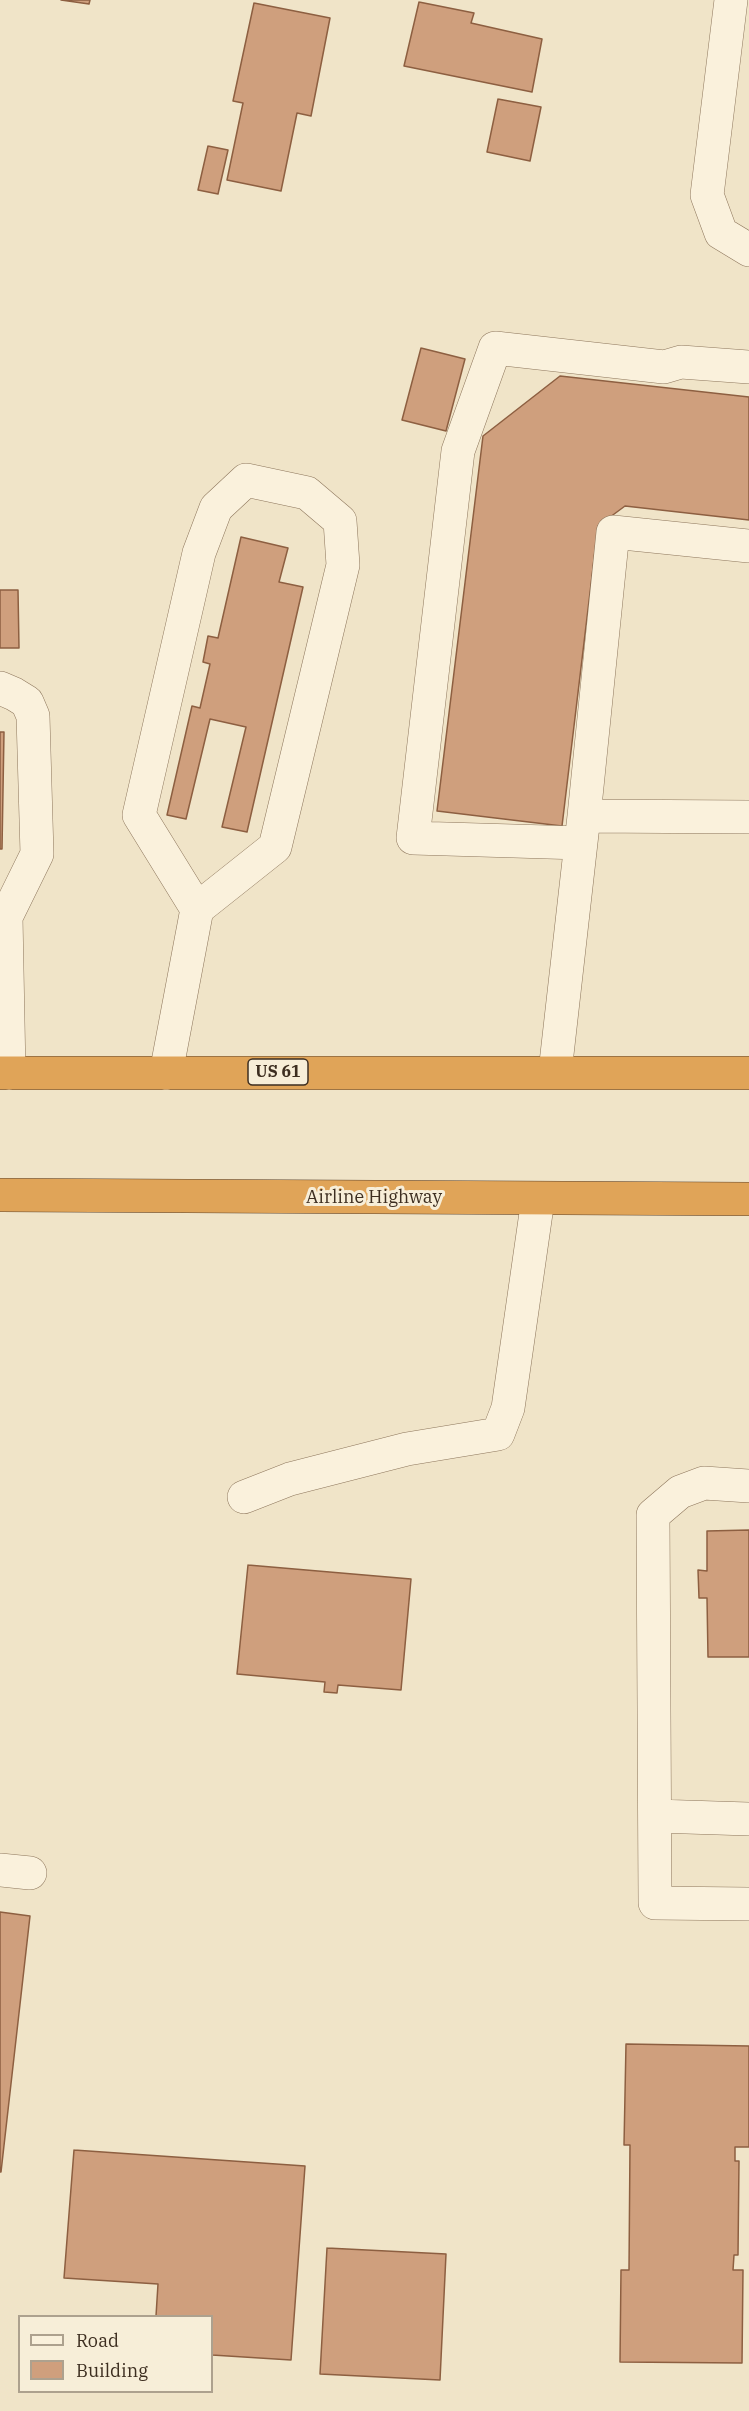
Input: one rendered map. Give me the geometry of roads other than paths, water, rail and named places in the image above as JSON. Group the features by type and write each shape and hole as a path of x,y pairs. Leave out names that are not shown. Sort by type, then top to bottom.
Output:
{"highway":[{"name":"US 61","path":"5,1073 749,1073"},
{"name":"Airline Highway","path":"0,1195 538,1199 749,1198"}],"lane":[{"path":"731,0 707,195 721,233 749,250"},
{"path":"749,368 681,362 664,367 495,348 458,451 413,838 582,830 749,817"},
{"path":"166,1073 197,909 275,846 343,565 340,521 307,493 246,480 216,508 199,553 139,815 197,909"},
{"path":"555,1072 613,532 749,546"},
{"path":"0,688 14,693 27,702 33,717 38,854 3,917 5,1073"},
{"path":"244,1497 290,1479 407,1449 498,1434 508,1408 538,1199"},
{"path":"749,1486 704,1483 680,1492 653,1515 655,1903 749,1905"},
{"path":"655,1816 749,1819"}]}
